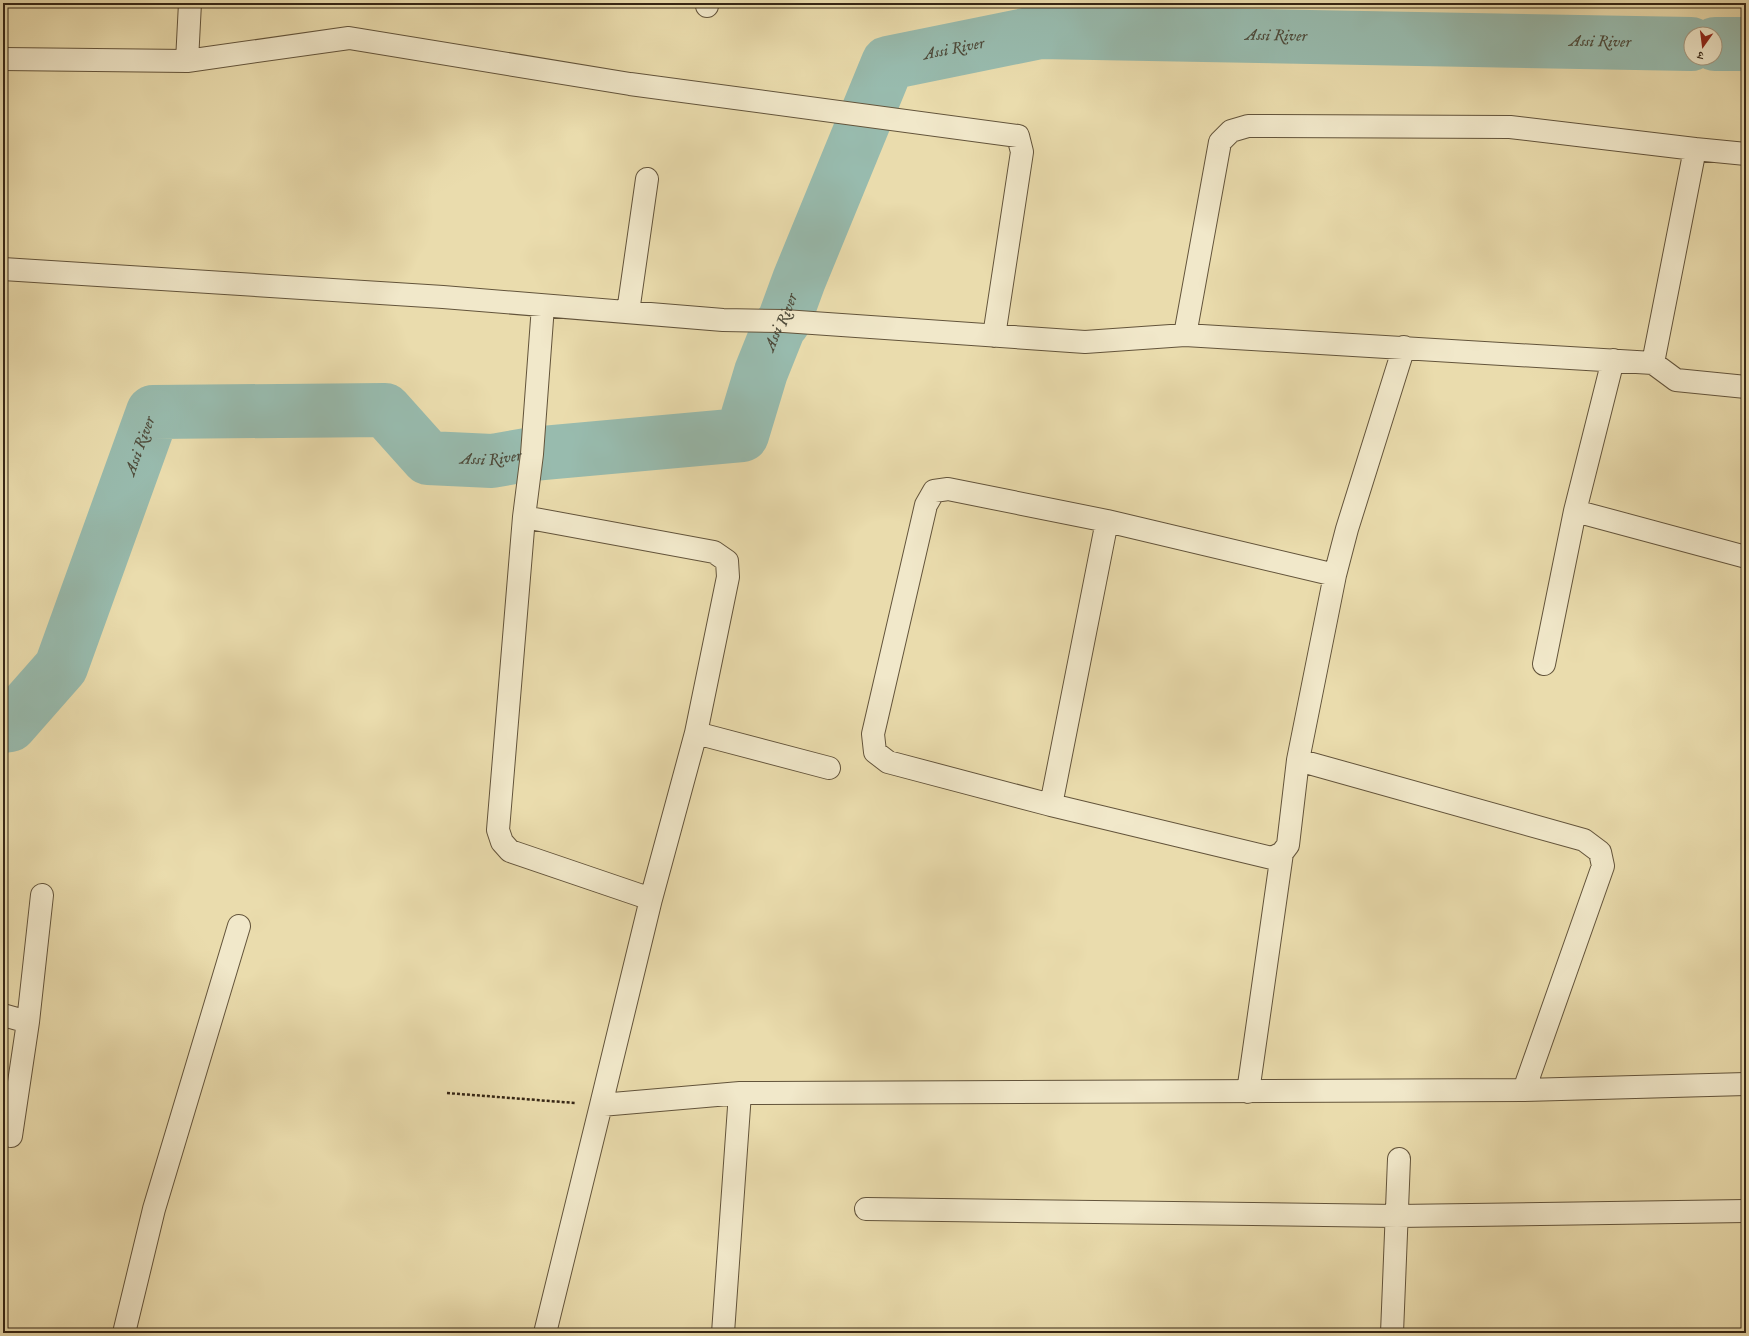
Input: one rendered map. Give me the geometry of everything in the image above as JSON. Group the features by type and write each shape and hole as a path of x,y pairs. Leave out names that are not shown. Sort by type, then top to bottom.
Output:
{"street":[{"path":"187,61 190,3"},
{"path":"3,59 187,61 350,38 630,84 1018,136 1022,152 994,336"},
{"path":"1185,335 1220,142 1231,131 1248,126 1510,127 1746,154"},
{"path":"1653,363 1696,149"},
{"path":"628,312 647,179"},
{"path":"3,269 443,297 723,320 784,321 1085,342 1185,335 1613,360 1653,363 1676,380 1746,387"},
{"path":"543,306 532,454 524,516 498,830 502,842 510,851 651,899"},
{"path":"1335,575 1107,521 948,489 934,492 926,505 873,734 875,752 888,762 1051,805 1272,858 1282,853 1288,845 1298,760 1335,575 1347,529 1404,347"},
{"path":"1544,664 1575,511 1613,360"},
{"path":"1575,511 1746,557"},
{"path":"524,516 714,552 727,561 728,577 696,733 651,899 545,1333"},
{"path":"1051,805 1107,521"},
{"path":"696,733 829,768"},
{"path":"1298,760 1584,840 1600,852 1603,866 1524,1090"},
{"path":"1248,1092 1282,853"},
{"path":"11,1136 28,1022 42,895"},
{"path":"124,1333 154,1209 239,926"},
{"path":"3,1015 28,1022"},
{"path":"601,1105 740,1094 1524,1090 1746,1084"},
{"path":"723,1333 740,1094"},
{"path":"1392,1333 1399,1159"},
{"path":"866,1209 1397,1216 1746,1211"}],"path":[{"path":"447,1093 601,1105"}],"waterway":[{"name":"Assi River","path":"3,726 10,725 61,667 153,412 385,410 428,458 492,461 532,454 742,435 761,372 779,327 784,321 799,280 888,63 1040,32 1683,44"},
{"name":"Assi River","path":"1723,44 1746,44"}]}
